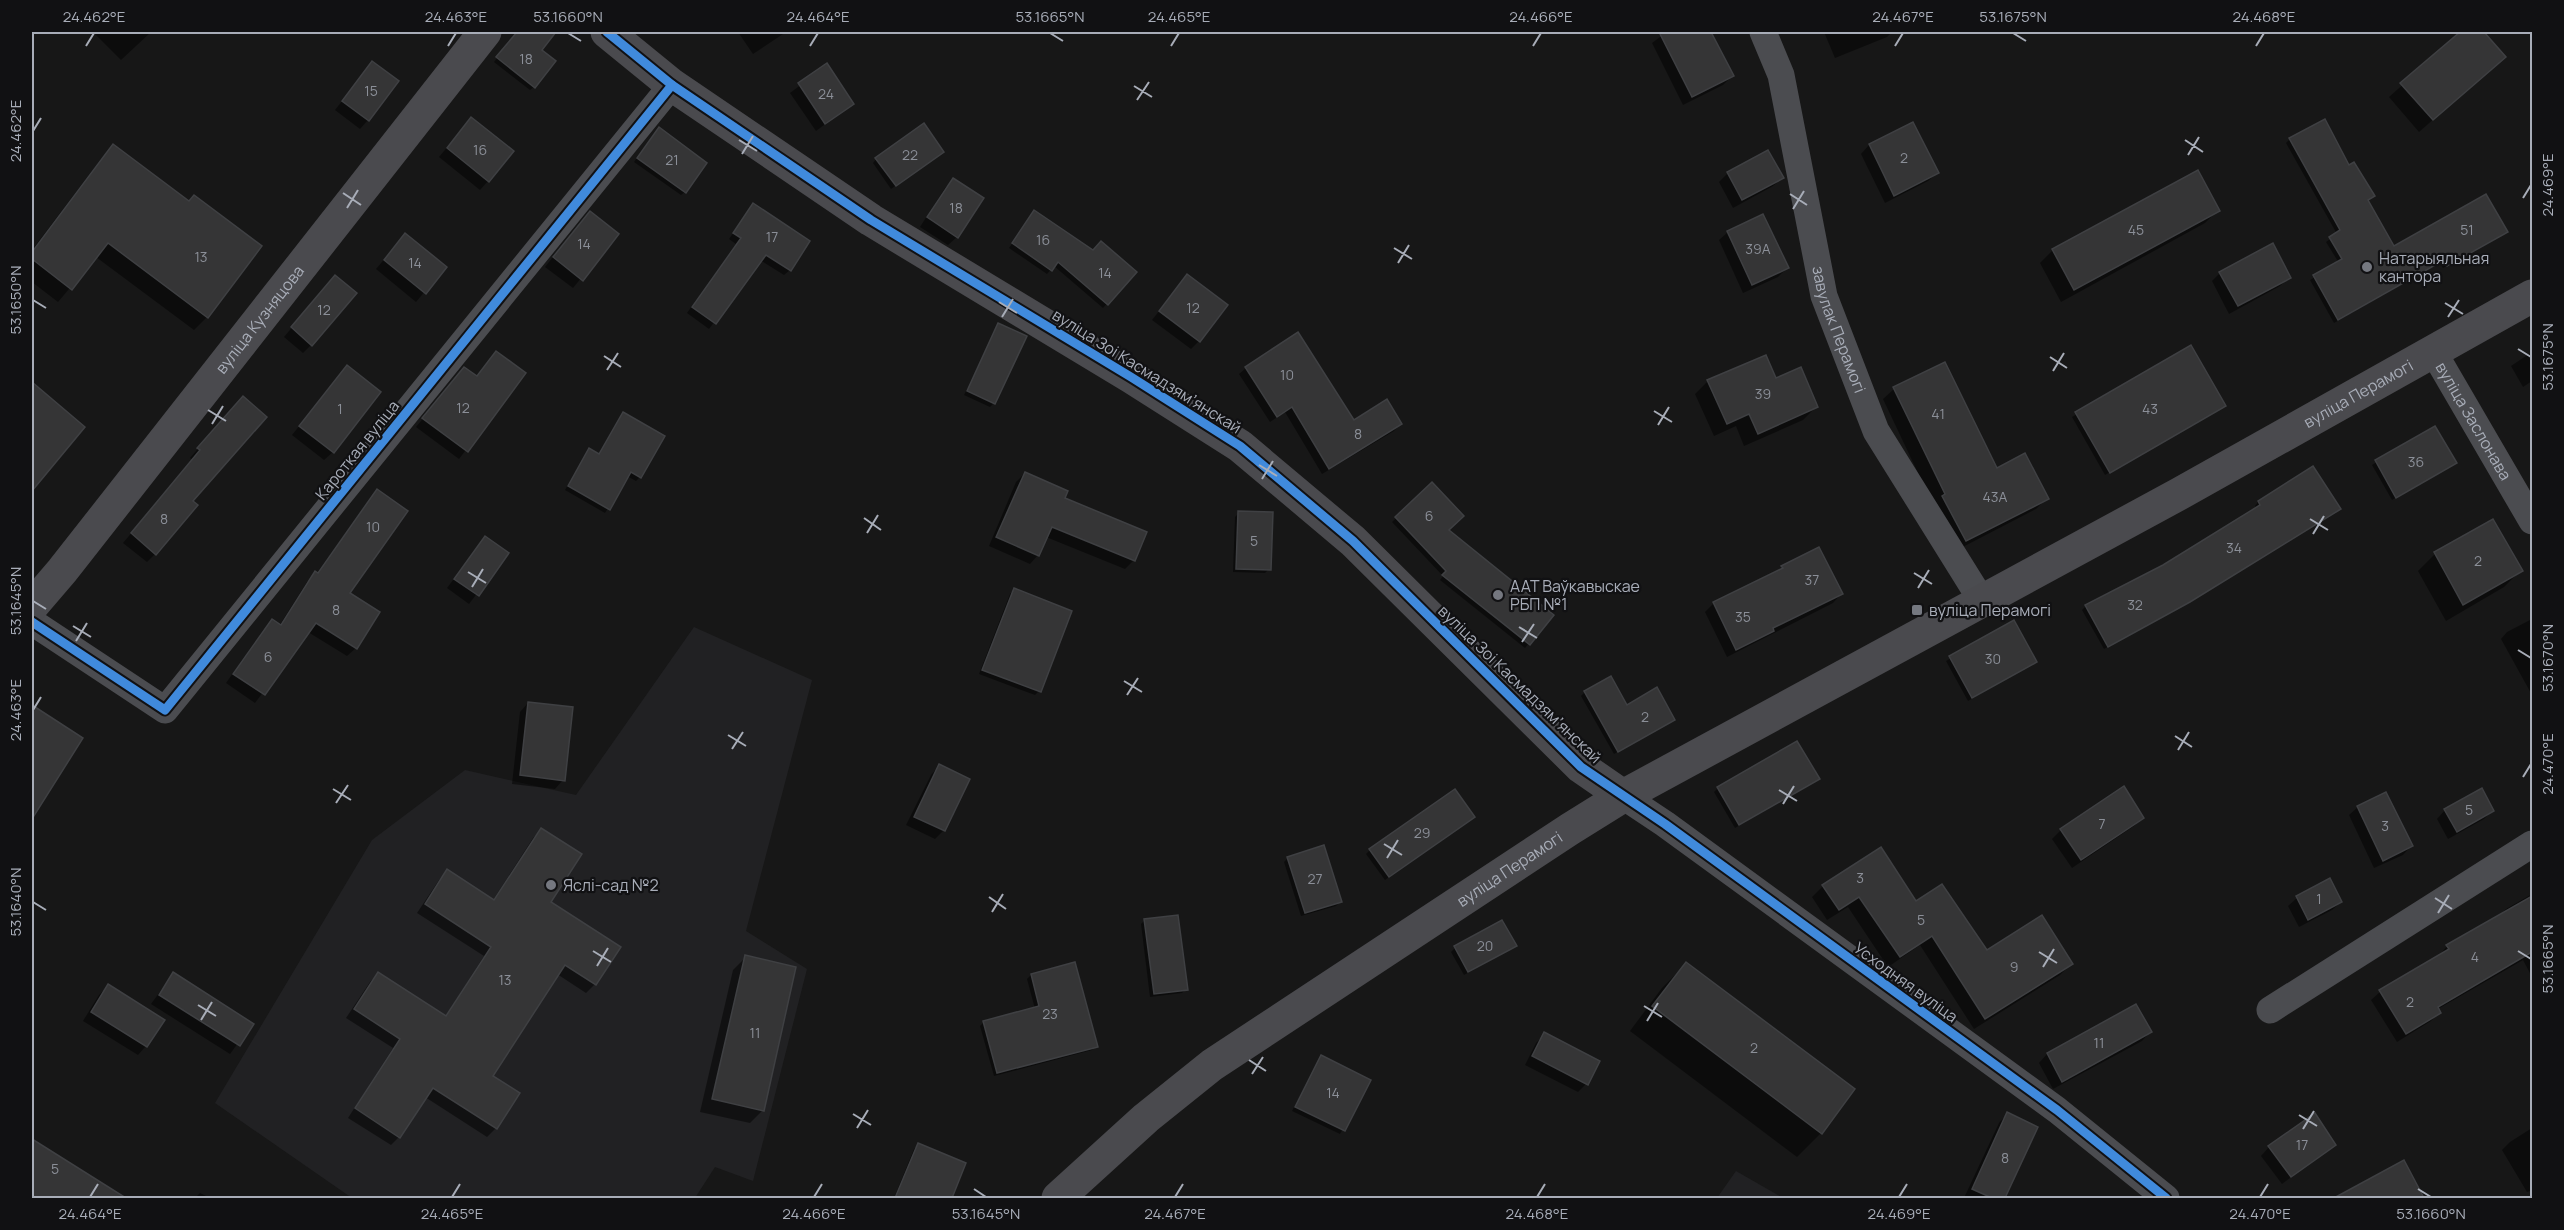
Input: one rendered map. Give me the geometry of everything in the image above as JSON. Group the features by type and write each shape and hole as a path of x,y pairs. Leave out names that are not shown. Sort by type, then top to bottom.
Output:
{"street":[{"name":"вуліца Кузняцова","path":"32,606 62,571 485,32"},
{"name":"вуліца Зоі Касмадзямʼянскай","path":"607,32 672,85 871,220 1131,377 1240,446 1353,541 1581,767 1623,796"},
{"name":"завулак Перамогі","path":"1763,32 1781,75 1824,296 1876,431 1982,601"},
{"name":"Кароткая вуліца","path":"32,622 165,710 672,85"},
{"name":"вуліца Перамогі","path":"1058,1198 1146,1118 1212,1065 1560,835 1623,796 1982,601 2532,296"},
{"name":"вуліца Заслонава","path":"2433,351 2532,521"},
{"name":"Усходняя вуліца","path":"1623,796 1665,824 2057,1110 2166,1198"},
{"path":"2270,1010 2532,844"}],"shaded area":[{"name":"Яслі-сад №2","path":"694,627 812,680 746,931 807,969 753,1181 715,1167 695,1198 352,1198 215,1103 372,840 465,770 576,795"},
{"path":"1736,1171 1783,1198 1717,1198"}],"building":[{"path":"517,32 556,32 542,50 556,61 535,88 496,57"},
{"path":"1659,32 1711,32 1734,76 1692,97"},
{"path":"2460,32 2484,32 2506,57 2433,120 2400,83"},
{"path":"372,61 399,81 369,121 342,101"},
{"path":"827,63 854,104 825,124 798,83"},
{"path":"471,117 514,151 489,182 447,148"},
{"path":"2325,119 2349,165 2354,162 2375,196 2368,200 2394,246 2486,194 2508,232 2447,266 2444,260 2338,320 2313,275 2342,259 2329,237 2340,230 2289,138"},
{"path":"1913,122 1939,173 1894,196 1869,144"},
{"path":"924,123 944,152 896,186 875,158"},
{"path":"659,127 707,163 686,193 637,158"},
{"path":"113,144 189,201 194,195 262,246 208,318 108,243 72,290 32,259 32,252"},
{"path":"1768,150 1784,178 1742,200 1727,172"},
{"path":"2198,170 2220,211 2074,290 2052,249"},
{"path":"953,178 984,198 958,238 927,217"},
{"path":"753,203 810,241 791,271 766,255 716,324 692,307 741,238 733,233"},
{"path":"1034,210 1093,250 1101,241 1137,272 1108,305 1058,262 1052,271 1012,243"},
{"path":"590,211 619,234 583,281 553,257"},
{"path":"1763,214 1789,268 1752,285 1727,231"},
{"path":"405,233 447,267 426,294 384,260"},
{"path":"2273,243 2291,278 2238,306 2219,272"},
{"path":"1187,274 1228,305 1200,342 1159,311"},
{"path":"335,275 357,293 312,346 291,327"},
{"path":"998,323 1027,336 995,404 967,391"},
{"path":"1298,332 1354,420 1387,399 1402,424 1329,469 1292,407 1277,417 1245,367"},
{"path":"2191,345 2226,406 2110,473 2075,412"},
{"path":"496,351 526,373 468,452 422,418 464,367 477,376"},
{"path":"1766,355 1776,378 1801,367 1818,407 1758,434 1749,414 1727,424 1707,380"},
{"path":"1945,362 1997,468 2025,453 2049,499 1966,541 1942,496 1945,494 1893,387"},
{"path":"347,365 381,392 334,453 299,426"},
{"path":"32,382 85,427 32,491"},
{"path":"243,396 267,417 193,501 198,505 156,555 131,533 200,450 197,448"},
{"path":"623,412 665,436 641,478 631,472 610,510 568,486 589,448 599,454"},
{"path":"2435,426 2457,463 2396,498 2375,460"},
{"path":"2313,466 2341,509 2190,602 2108,647 2085,605 2163,565 2260,505 2258,501"},
{"path":"1025,472 1068,491 1065,498 1147,532 1135,561 1052,527 1039,556 996,537"},
{"path":"1432,482 1464,516 1449,530 1554,615 1530,645 1442,575 1446,571 1395,517"},
{"path":"377,489 408,511 350,593 380,612 357,649 316,623 265,695 233,674 272,619 281,625 315,571 318,573"},
{"path":"1238,511 1273,512 1271,570 1236,569"},
{"path":"2493,519 2523,571 2463,605 2434,552"},
{"path":"485,536 509,553 479,596 454,579"},
{"path":"1819,547 1843,594 1773,628 1774,631 1736,650 1713,602 1783,568 1781,566"},
{"path":"1014,588 1072,611 1041,692 982,670"},
{"path":"2014,620 2037,662 1972,698 1949,656"},
{"path":"1611,676 1627,705 1657,687 1675,720 1618,752 1584,691"},
{"path":"528,702 573,707 565,781 520,775"},
{"path":"32,705 83,738 32,819"},
{"path":"1797,741 1820,779 1739,825 1717,787"},
{"path":"939,764 970,779 945,831 914,817"},
{"path":"2124,786 2144,818 2081,860 2060,829"},
{"path":"2482,788 2494,811 2457,832 2444,809"},
{"path":"1455,789 1475,817 1389,877 1369,849"},
{"path":"2386,792 2413,846 2383,861 2357,806"},
{"path":"541,828 582,854 551,902 621,947 596,985 565,965 493,1076 520,1093 497,1129 433,1088 400,1138 355,1108 400,1039 354,1009 378,972 446,1016 491,947 425,904 447,869 494,900"},
{"path":"1324,845 1342,902 1305,913 1287,857"},
{"path":"1881,847 1916,901 1942,884 1987,950 2042,915 2073,964 1985,1019 1932,936 1900,957 1859,897 1839,910 1822,885"},
{"path":"2330,878 2342,902 2308,920 2296,896"},
{"path":"2532,896 2532,952 2438,1007 2441,1013 2406,1034 2379,990 2449,949 2446,945"},
{"path":"1178,915 1188,990 1154,994 1144,919"},
{"path":"1502,920 1517,946 1468,972 1454,946"},
{"path":"745,955 796,967 764,1111 712,1099"},
{"path":"1075,962 1098,1047 997,1073 983,1021 1039,1006 1031,974"},
{"path":"1686,962 1855,1089 1822,1134 1652,1006"},
{"path":"173,972 254,1024 240,1046 159,995"},
{"path":"108,984 165,1020 147,1047 91,1012"},
{"path":"2136,1004 2152,1032 2062,1082 2047,1053"},
{"path":"1544,1032 1600,1061 1588,1085 1532,1056"},
{"path":"1321,1055 1371,1080 1345,1131 1295,1107"},
{"path":"2007,1112 2038,1127 2005,1198 1992,1198 1972,1189"},
{"path":"2315,1113 2336,1145 2291,1177 2268,1146"},
{"path":"32,1139 126,1198 32,1198"},
{"path":"918,1143 966,1163 952,1198 895,1198"},
{"path":"2404,1160 2424,1198 2334,1198"}],"cycle path":[{"path":"607,32 672,85 871,220 1131,377 1240,446 1353,541 1581,767 1665,824 2057,1110 2166,1198"},
{"path":"32,622 165,710 672,85"}],"place":[{"name":"Натарыяльная кантора","path":"2367,267"},
{"name":"ААТ Ваўкавыскае РБП №1","path":"1498,595"},
{"name":"вуліца Перамогі","path":"1917,610"},
{"name":"Яслі-сад №2","path":"551,885"}]}
